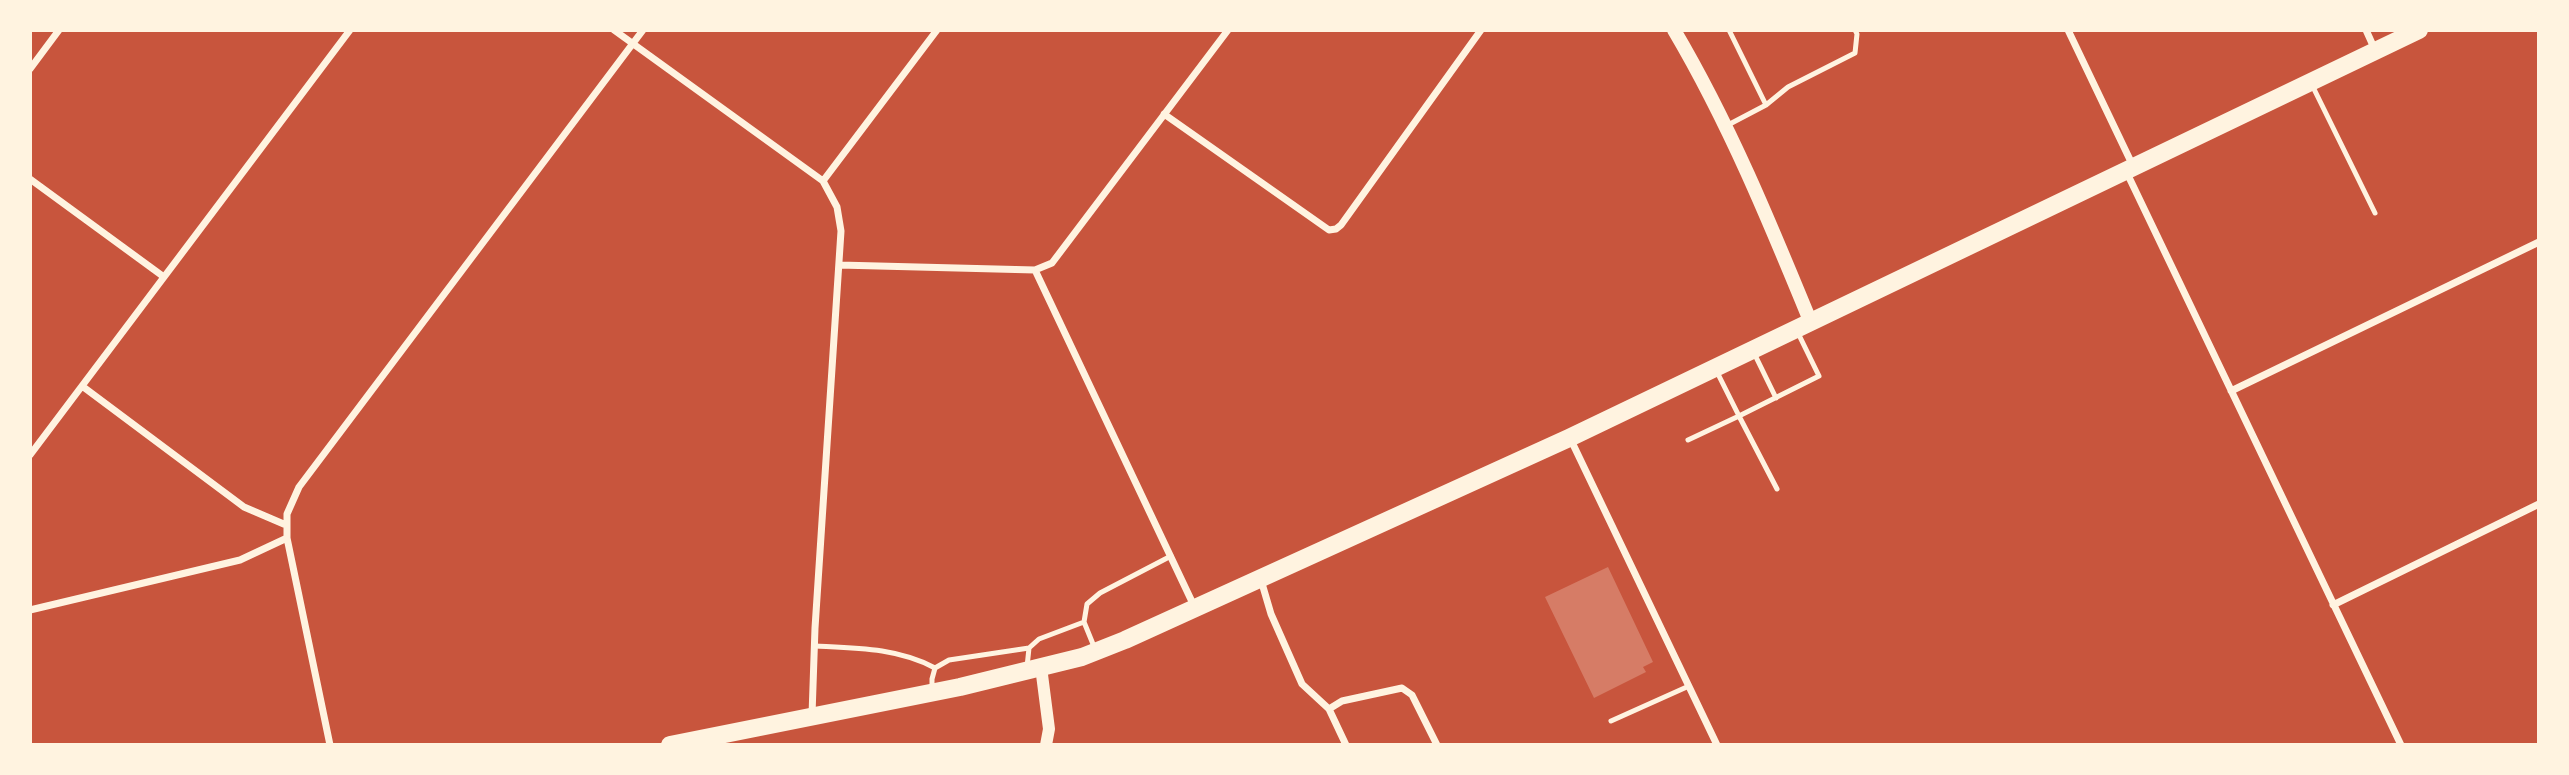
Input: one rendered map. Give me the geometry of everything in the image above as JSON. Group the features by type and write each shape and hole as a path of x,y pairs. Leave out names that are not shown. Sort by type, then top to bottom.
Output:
{"main road":[{"path":"1674,30 1705,82 1726,126 1804,327"},
{"path":"670,745 932,692 1096,652 1569,438 2418,30"}],"street":[{"path":"30,69 59,30"},
{"path":"30,455 350,30"},
{"path":"614,30 823,181 839,218 839,265 812,716"},
{"path":"330,745 287,538 287,514 299,487 643,30"},
{"path":"823,181 937,30"},
{"path":"839,265 1035,270 1052,263 1228,30"},
{"path":"1164,114 1329,230 1336,229 1480,30"},
{"path":"2068,30 2231,391 2401,745"},
{"path":"2365,30 2375,50"},
{"path":"30,179 164,277"},
{"path":"2231,391 2539,242"},
{"path":"1035,270 1195,609"},
{"path":"82,386 244,507 286,525"},
{"path":"1569,438 1717,745"},
{"path":"2333,605 2539,504"},
{"path":"30,610 240,560 287,538"},
{"path":"1261,579 1271,614 1302,684 1329,709 1346,745"},
{"path":"1034,668 1049,729 1046,745"},
{"path":"1329,709 1342,701 1402,688 1408,690 1437,745"}],"lane":[{"path":"1729,30 1766,105"},
{"path":"1726,126 1766,105 1788,87 1855,52 1855,30"},
{"path":"2310,82 2375,213"},
{"path":"1688,440 1819,376 1804,327"},
{"path":"1753,351 1776,398"},
{"path":"1715,369 1777,489"},
{"path":"1096,652 1084,622 1087,604 1100,593 1171,556"},
{"path":"932,692 935,668 949,660 1029,648 1039,639 1084,622"},
{"path":"815,646 910,656 935,668"},
{"path":"1029,648 1034,668"},
{"path":"1612,721 1689,686"}],"building":[{"path":"1608,567 1653,662 1643,667 1646,672 1594,698 1545,597"}]}
